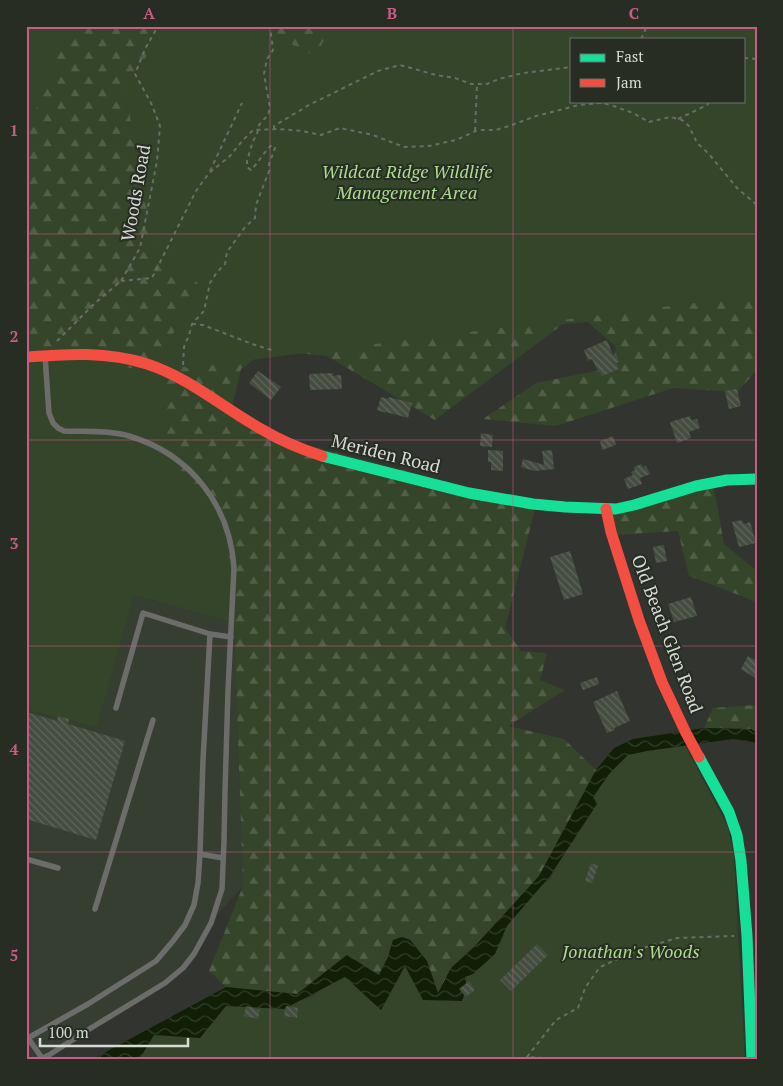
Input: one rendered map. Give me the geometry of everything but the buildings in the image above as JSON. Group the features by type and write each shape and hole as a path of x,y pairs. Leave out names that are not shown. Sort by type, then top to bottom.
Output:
{"street":[{"name":"Meriden Road","path":"26,357 85,354 116,357 147,364 190,383 262,430 294,446 326,458 499,499 541,505 616,509 696,486 727,480 757,479"},
{"name":"Old Beach Glen Road","path":"606,509 611,532 639,620 662,682 680,722 729,812 738,835 746,936 752,1060"}],"lane":[{"path":"45,355 48,413 53,423 64,431 115,433 128,436 161,450 177,460 194,475 212,498 225,523 233,555 234,568 222,889 211,923 194,954 183,968 165,983 41,1059 27,1039 88,1004 156,961 174,942 194,905 200,854 210,634"},
{"path":"116,708 143,613 210,634 231,637"},
{"path":"95,909 153,720"},
{"path":"200,854 223,858"},
{"path":"26,859 58,868"}],"path":[{"name":"Woods Road","path":"121,281 140,248 158,161 160,126 152,105 135,74 145,48 158,26"},
{"path":"190,383 183,371 184,347 192,324 204,311 210,283 225,264 227,252 255,218 256,205 269,171 269,164 275,148 272,145 269,146 252,170 247,167 247,161 259,124 268,115 270,108 264,74 267,60 273,50 270,26"},
{"path":"284,26 288,28 289,26"},
{"path":"641,38 647,26"},
{"path":"274,130 274,126 309,105 378,71 400,65 455,78 471,84 487,84 523,72 570,67"},
{"path":"475,131 477,84"},
{"path":"678,119 709,102"},
{"path":"55,343 94,304 121,281 152,278 196,191 209,173 242,103"},
{"path":"209,173 229,157 254,130 302,131 322,135 340,128 373,135 404,146 428,146 456,140 478,130 496,130 536,116 579,105 602,103 633,113 649,122 670,118 682,120 689,126 697,143 708,153 737,188 757,205"},
{"path":"192,324 203,324 272,350"},
{"path":"524,1060 556,1020 578,1008 585,988 600,967 640,949 676,938 746,936"},
{"path":"527,1057 558,1060"}],"shaded area":[{"path":"134,595 234,623 243,886 218,914 177,977 34,1060 26,1060 26,710 97,727"}],"green space":[{"path":"26,26 757,26 757,370 737,392 673,388 556,426 483,419 536,383 611,368 616,347 588,322 563,324 435,420 327,356 267,350 241,369 232,408 285,439 536,505 505,628 521,651 547,653 540,680 565,690 508,726 564,739 596,770 539,876 475,946 451,968 438,994 427,961 410,939 402,937 393,940 388,957 379,975 347,955 297,994 226,987 209,971 243,886 234,623 26,358"},
{"path":"26,26 70,26 26,134"},
{"name":"Wildcat Ridge Wildlife Management Area","path":"162,26 255,26 315,56 332,26 757,26 757,295 187,368 162,356 198,283 155,253 126,95"},
{"path":"43,356 166,373 163,450 226,520 234,623 134,595 97,727 26,710 26,358"},
{"path":"713,483 724,544 757,571 757,602 689,576 678,531 613,535 609,510"},
{"path":"757,705 757,733 751,729 704,728 713,708"},
{"name":"Jonathan's Woods","path":"680,736 728,828 734,856 745,1060 134,1060 135,1043 213,1005 262,1004 301,1000 311,997 323,988 339,970 369,994 397,958 431,990 443,996 529,893 550,880 568,837 616,763 641,745"}],"water":[{"path":"704,728 751,729 757,733 757,744 733,739 628,755 609,774 593,797 597,804 550,876 507,926 495,954 473,974 465,977 467,987 462,1001 423,1000 405,966 381,1010 345,977 284,1009 226,1006 200,1038 154,1035 139,1060 91,1060 226,987 297,994 347,955 379,975 388,957 393,940 402,937 410,940 427,961 438,993 451,968 475,946 539,876 596,770 614,748 633,739"}],"traffic: fast":[{"path":"322,456 469,493 533,504 565,507 616,509 696,486 727,480 757,479"},
{"path":"699,757 729,812 737,835 747,936 752,1060"}],"traffic: jam":[{"path":"26,357 87,354 117,357 147,364 178,377 277,438 322,456"},
{"path":"606,509 611,532 639,620 662,682 699,757"}]}
